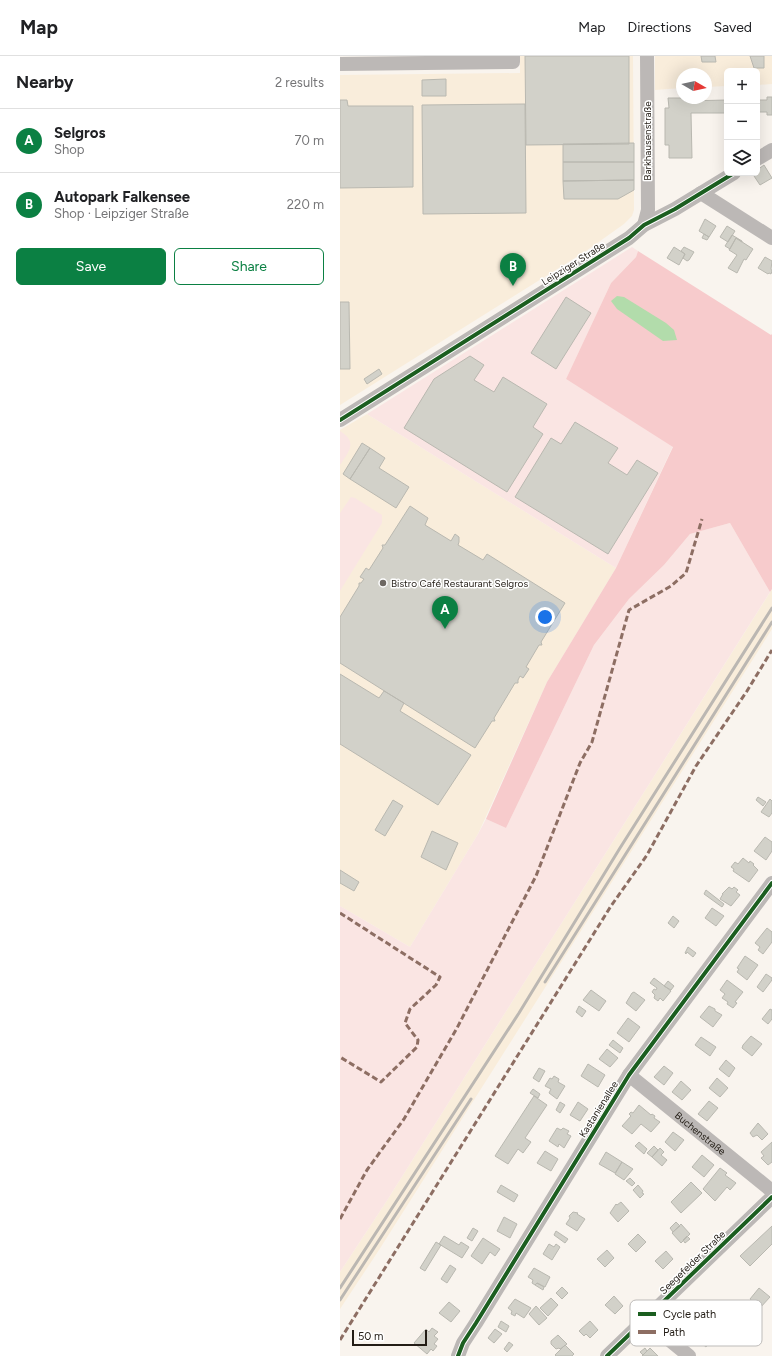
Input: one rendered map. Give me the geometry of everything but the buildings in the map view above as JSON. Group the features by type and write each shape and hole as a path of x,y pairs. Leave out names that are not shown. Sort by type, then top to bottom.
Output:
{"street":[{"path":"340,64 513,62 513,56"},
{"name":"Barkhausenstraße","path":"644,225 648,210 647,56"},
{"path":"760,157 772,150"},
{"name":"Leipziger Straße","path":"340,420 629,238 644,225 675,210 729,176"},
{"path":"701,193 772,238"},
{"name":"Kastanienallee","path":"458,1356 463,1343 628,1075 772,883"},
{"name":"Buchenstraße","path":"628,1075 772,1191"},
{"name":"Seegefelder Straße","path":"665,1300 772,1197"},
{"name":"Seegefelder Straße","path":"607,1356 630,1334"},
{"path":"676,1346 689,1356"}],"shaded area":[{"path":"520,56 633,56 634,210 632,216 624,224 586,251 340,405 340,75 520,73"},
{"path":"655,56 772,56 772,84 760,85 760,68 724,68 724,86 712,87 712,68 676,68 676,88 655,90"},
{"path":"632,247 638,251 636,257 611,283 566,379 673,446 616,568 367,414"},
{"path":"638,251 771,335 772,334 772,589 770,592 730,523 690,534 664,565 629,599 594,645 506,828 486,819 547,682 616,568 673,447 566,379 611,283 636,257"},
{"path":"617,296 624,297 666,323 674,330 677,340 663,341 617,309 611,301"},
{"path":"367,414 616,568 547,682 478,834 410,947 340,906 340,430"},
{"path":"340,431 349,439 350,447 340,465"},
{"path":"351,497 382,515 382,523 340,591 340,513"},
{"path":"730,523 770,592 386,1202 340,1272 340,906 410,947 486,819 506,828 594,645 629,599 664,565 690,534"},
{"path":"772,589 772,629 379,1250 340,1309 340,1272 386,1202"}],"railway":[{"path":"340,1288 519,1013 620,848 772,608"},
{"path":"545,982 772,622"},
{"path":"340,1300 471,1099"}],"marked path":[{"path":"340,1219 367,1170 404,1119 457,1028 536,876 580,763 592,742 629,610 671,586 686,573 702,519"},
{"path":"340,1340 611,906 647,855 696,766 747,691 772,650"},
{"path":"340,913 440,977 436,985 410,1009 405,1023 418,1040 417,1047 381,1082 340,1057"}],"cycle path":[{"path":"340,420 629,238 644,225 675,209 729,176"},
{"path":"458,1356 463,1343 629,1075 772,883"},
{"path":"665,1300 772,1197"},
{"path":"607,1356 630,1334"}],"place":[{"name":"Autopark Falkensee","path":"513,286"},
{"name":"Bistro Café Restaurant Selgros","path":"383,583"},
{"name":"Selgros","path":"445,629"}]}
